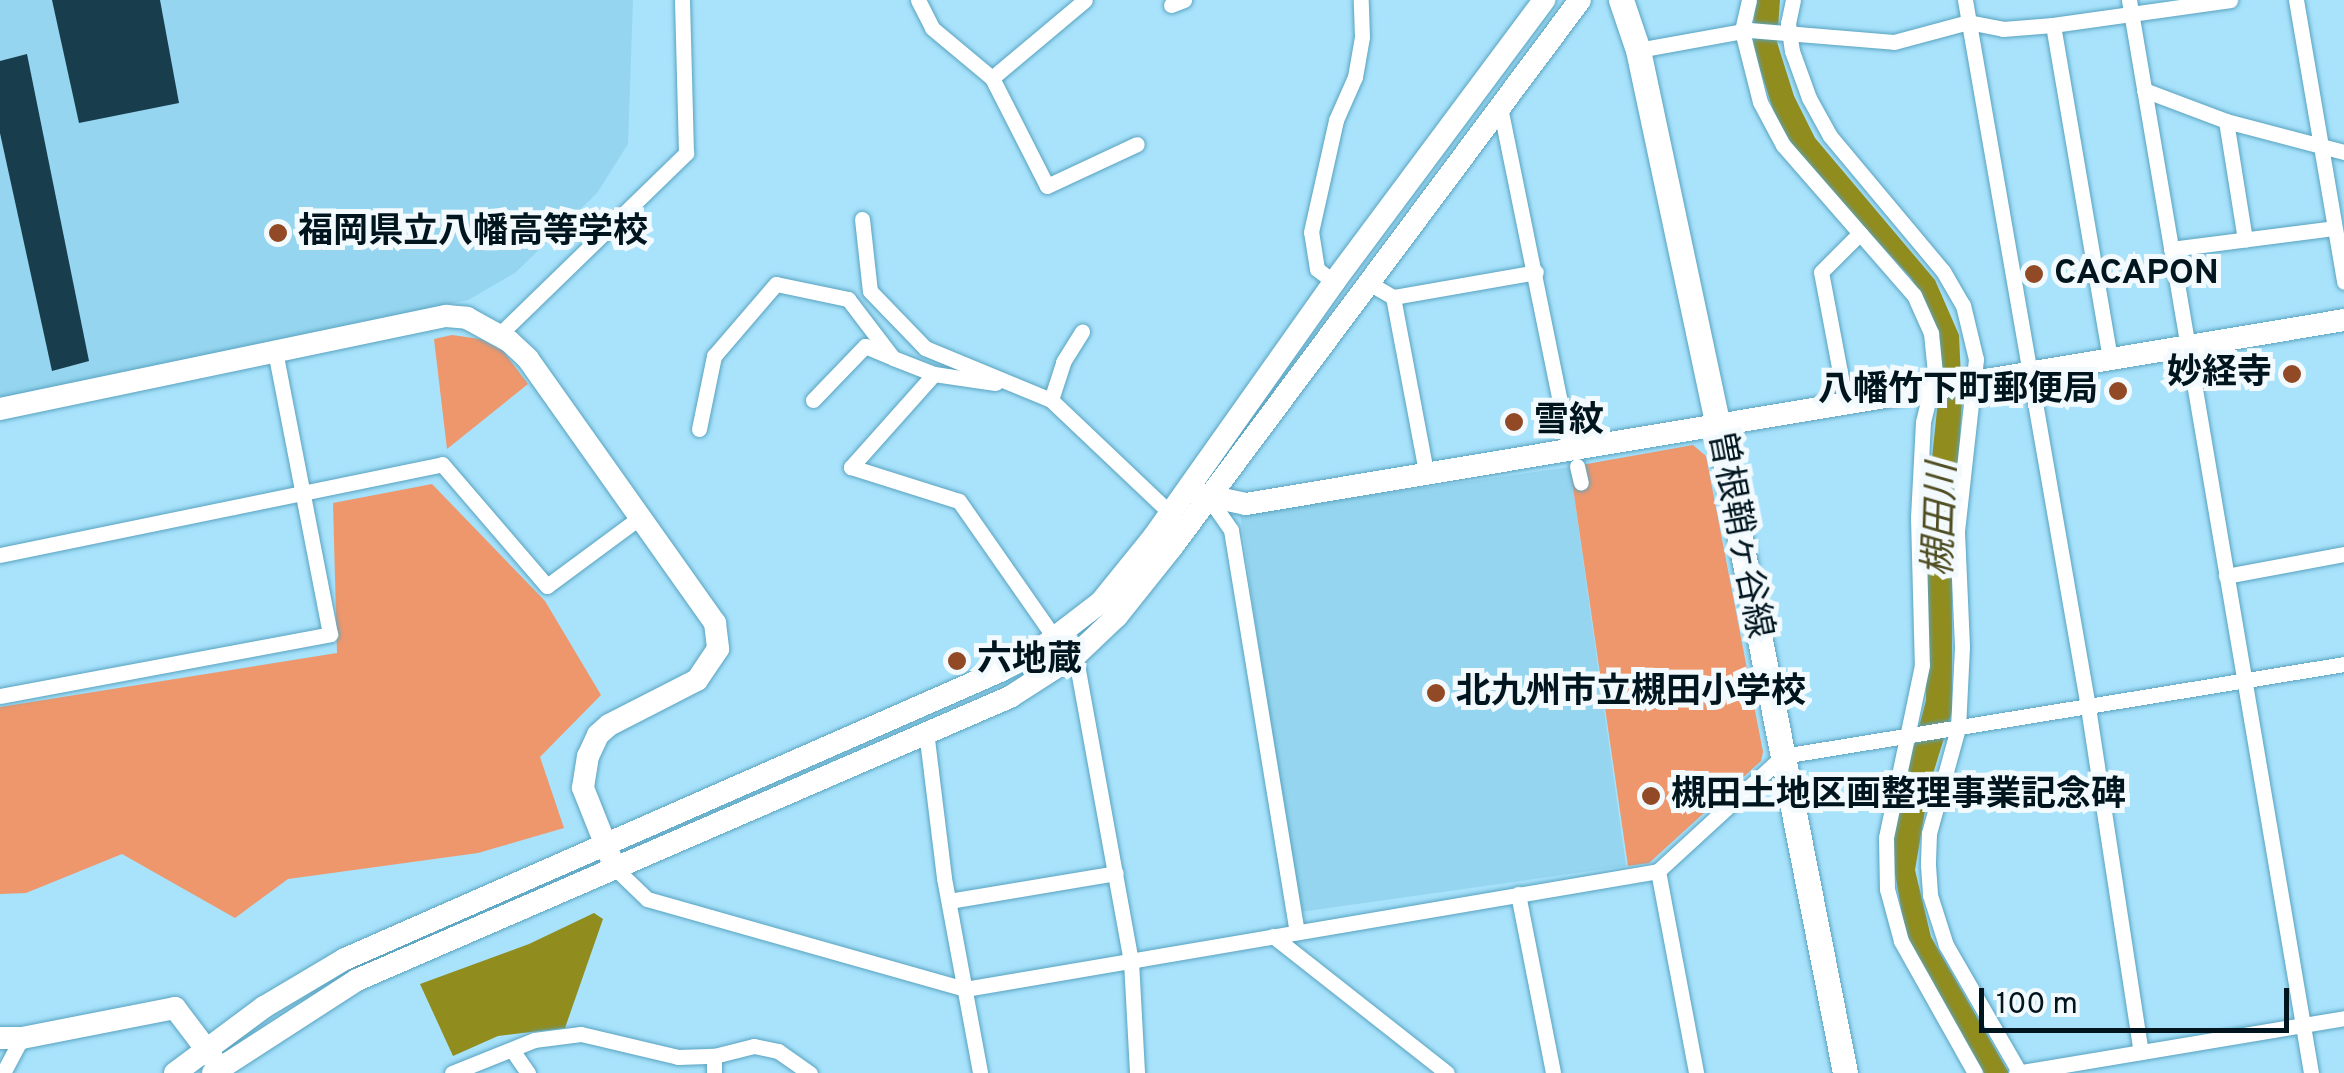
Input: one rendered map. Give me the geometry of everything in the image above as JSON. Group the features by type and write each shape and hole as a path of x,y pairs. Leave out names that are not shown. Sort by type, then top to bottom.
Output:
{"main road":[{"name":"曽根鞘ヶ谷線","path":"1621,0 1638,50 1718,426 1844,1073"}],"street":[{"path":"500,334 686,153 682,0"},
{"path":"918,0 932,28 992,78 1047,186 1138,144"},
{"path":"992,78 1085,0"},
{"path":"1334,282 1317,269 1311,232 1336,120 1355,78 1362,37 1361,0"},
{"path":"3,1073 11,1038 175,1008 206,1047 219,1071 357,980 1010,697 1077,654 1117,616 1334,282 1544,0"},
{"path":"174,1073 206,1047 345,959 1000,672 1101,602 1170,512 1197,493 1367,282 1580,0"},
{"path":"1748,0 1745,31 1760,102 1783,145 1914,295 1931,333 1935,374 1952,385 1968,415 1957,532 1962,647 1954,729 1929,834 1930,895 1946,944 2019,1073 2344,1018"},
{"path":"1793,0 1784,30 1809,98 1830,136 1943,271 1963,305 1976,359 1952,385 1918,517 1922,665 1914,734 1886,838 1887,889 1901,940 1975,1073"},
{"path":"1965,0 2088,707 2141,1052"},
{"path":"1638,50 1745,31 1784,30 1894,42 1968,22 2003,29 2053,25 2131,8 2230,0"},
{"path":"2296,0 2344,282"},
{"path":"2131,8 2311,1073"},
{"path":"2053,25 2110,358"},
{"path":"2144,90 2226,121 2344,152"},
{"path":"1500,107 1580,483"},
{"path":"2226,121 2244,240"},
{"path":"862,219 870,291 925,348 1051,400 1170,512"},
{"path":"2171,249 2334,228"},
{"path":"1846,404 1820,272 1860,233"},
{"path":"1367,282 1393,297 1536,272"},
{"path":"699,429 714,356 776,284 848,299 893,358"},
{"path":"1393,297 1426,472"},
{"path":"0,409 446,316 467,318 500,334 528,359 714,623 718,649 697,680 598,735 588,756 583,788 616,868 648,900 965,988 1658,871 1783,756 2344,664"},
{"path":"1197,493 1246,504 1426,472 1573,458 1718,426 2344,320"},
{"path":"1051,400 1063,362 1082,332"},
{"path":"812,400 865,346 934,374 1018,386"},
{"path":"0,696 330,634 275,352"},
{"path":"934,374 851,467 958,501 1077,654 1131,961 1137,1073"},
{"path":"0,555 442,464 547,586 639,518"},
{"path":"1197,493 1231,530 1297,931"},
{"path":"2226,576 2344,554"},
{"path":"926,732 948,902 980,1073"},
{"path":"1658,871 1696,1073"},
{"path":"948,902 1116,872"},
{"path":"1518,894 1554,1073"},
{"path":"1273,936 1447,1073"},
{"path":"452,1073 534,1040 581,1034 714,1065 754,1046 778,1051 810,1073"},
{"path":"512,1050 528,1073"}],"shaded area":[{"name":"福岡県立八幡高等学校","path":"0,0 633,0 628,144 597,193 515,273 468,300 0,399"},
{"path":"452,335 480,339 503,351 528,384 447,449 434,339"},
{"path":"1693,445 1706,456 1763,752 1761,761 1649,863 1628,866 1570,467"},
{"name":"北九州市立槻田小学校","path":"1570,467 1626,866 1296,912 1240,513"},
{"path":"432,484 545,601 601,695 540,757 564,828 478,853 288,879 235,918 122,854 26,893 0,894 0,707 337,653 333,503"}],"water":[{"name":"槻田川","path":"1755,0 1780,0 1777,42 1794,96 1815,138 1935,280 1959,335 1962,400 1952,580 1952,712 1929,787 1915,870 1931,937 2009,1073 1984,1073 1927,976 1905,931 1892,856 1894,823 1926,700 1925,526 1941,371 1938,338 1929,309 1911,278 1802,159 1776,119 1753,47"},
{"path":"594,913 603,919 565,1028 498,1036 453,1056 420,984 529,944"}],"building":[{"path":"52,0 160,0 179,103 79,123"},
{"path":"27,54 89,361 52,371 0,133 0,61"}],"place":[{"name":"福岡県立八幡高等学校","path":"278,233"},
{"name":"CACAPON","path":"2034,274"},
{"name":"妙経寺","path":"2292,374"},
{"name":"八幡竹下町郵便局","path":"2118,391"},
{"name":"雪紋","path":"1514,422"},
{"name":"六地蔵","path":"957,661"},
{"name":"北九州市立槻田小学校","path":"1436,693"},
{"name":"槻田土地区画整理事業記念碑","path":"1651,796"}]}
